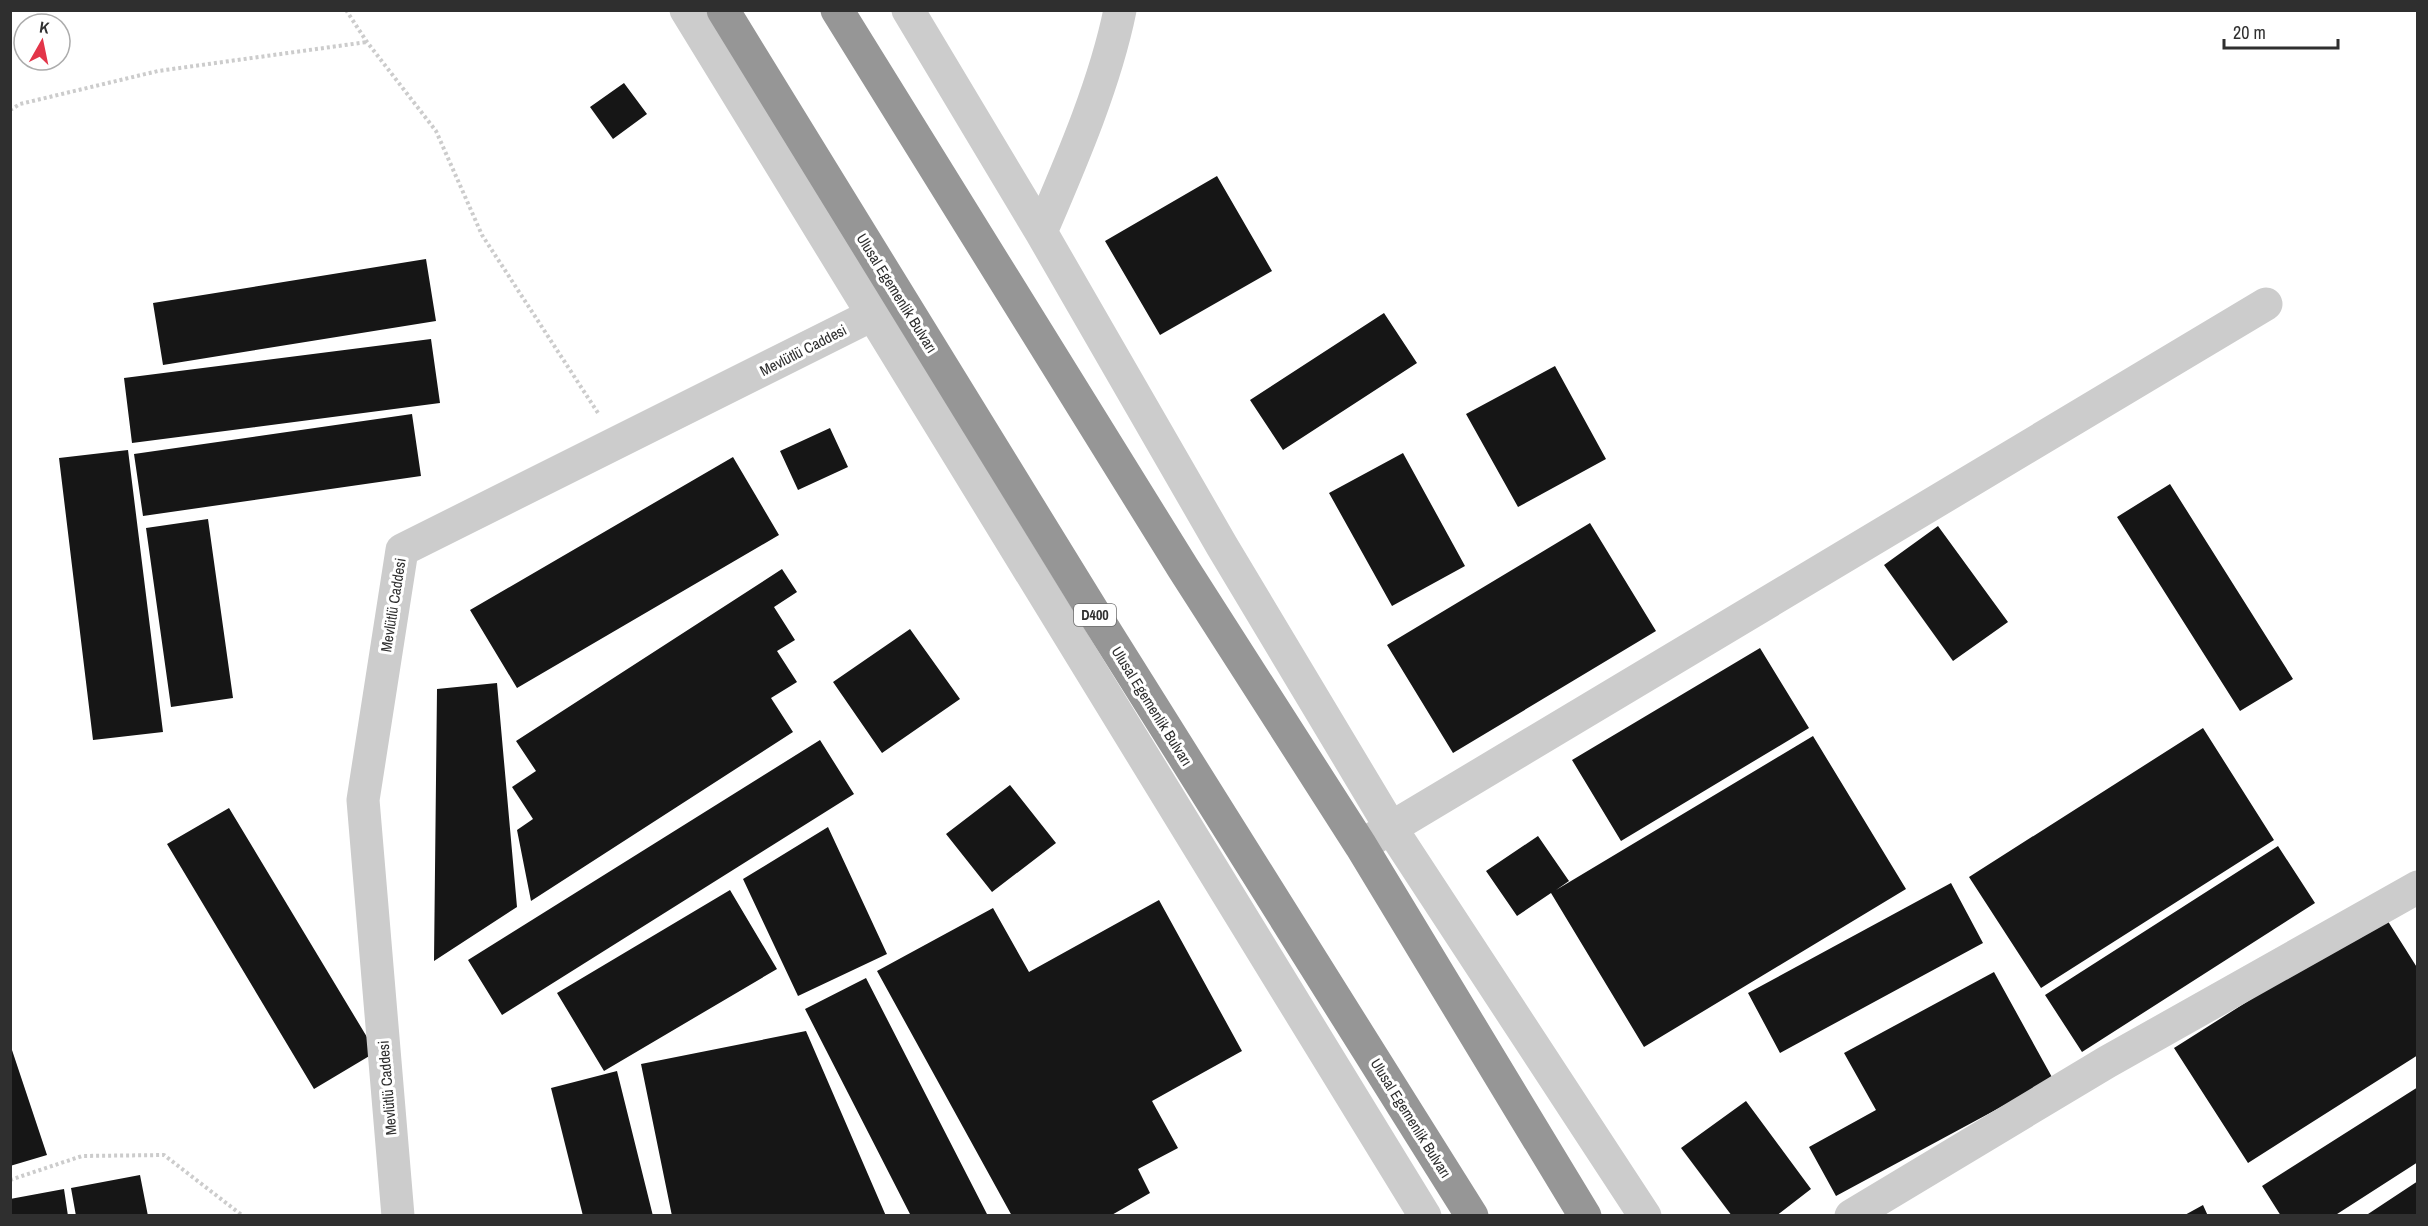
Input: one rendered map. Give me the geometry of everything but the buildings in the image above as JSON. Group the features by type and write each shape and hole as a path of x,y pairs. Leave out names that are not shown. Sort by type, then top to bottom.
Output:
{"highway":[{"name":"Ulusal Egemenlik Bulvarı","path":"723,10 888,307 1103,628 1473,1215"},
{"path":"837,10 1183,568 1361,846 1585,1215"}],"street":[{"path":"686,10 888,307 1425,1215"},
{"path":"908,10 1041,232 1222,546 1392,828 1645,1215"},
{"path":"1041,232 1069,166 1107,61 1120,10"},
{"path":"1361,846 2266,304"},
{"name":"Mevlütlü Caddesi","path":"398,1215 363,800 402,550 888,307"},
{"path":"1851,1215 2097,1068 2418,886"}],"path":[{"path":"346,10 367,42 436,131 482,235 617,443"},
{"path":"10,110 20,104 158,71 367,42"},
{"path":"10,1180 82,1156 164,1155 243,1215"}]}
